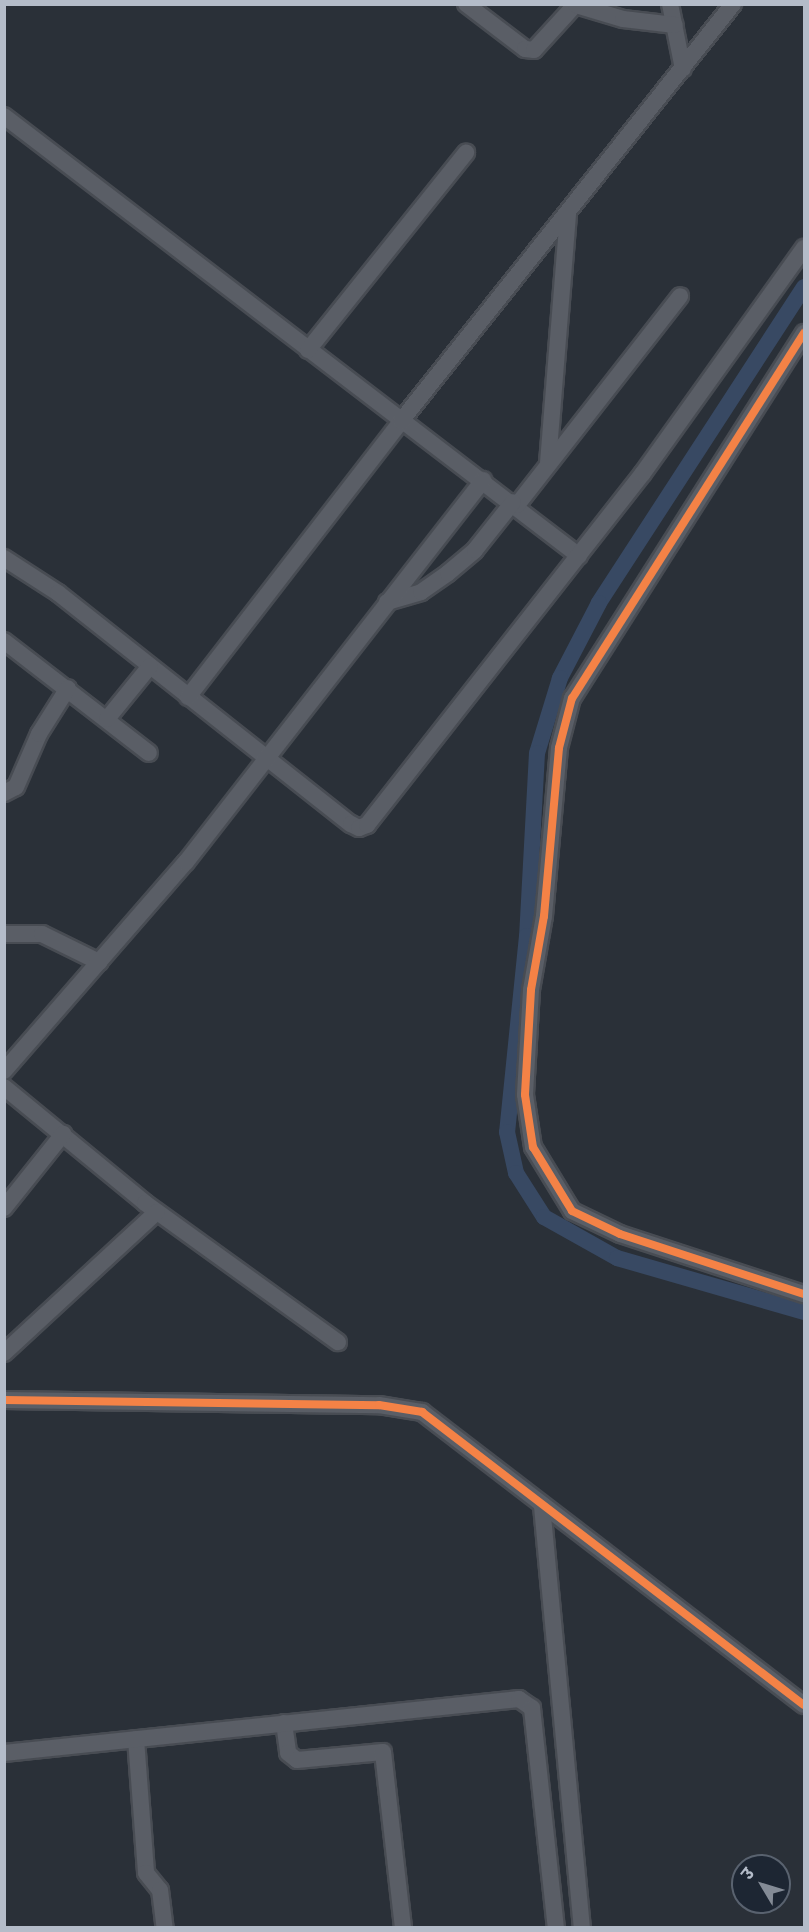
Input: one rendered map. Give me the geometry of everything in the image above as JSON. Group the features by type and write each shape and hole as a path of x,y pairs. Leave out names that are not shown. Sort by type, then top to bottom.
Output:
{"street":[{"path":"466,4 525,49 534,50 576,5 623,19 675,25"},
{"path":"670,4 683,69"},
{"path":"188,697 402,421 568,215 733,4"},
{"path":"4,116 308,350 515,503 579,556"},
{"path":"308,350 466,153"},
{"path":"549,463 568,215"},
{"path":"4,558 58,592 351,824 359,828 367,825 579,556 804,248"},
{"path":"387,602 421,592 475,550 549,463 680,296"},
{"path":"804,333 662,551 572,698 566,714 559,748 544,916 531,990 525,1095 533,1147 572,1211 620,1234 804,1294"},
{"path":"4,1071 186,862 265,757 483,480"},
{"path":"4,641 68,688 149,753"},
{"path":"107,719 150,666"},
{"path":"4,793 20,780 35,742 68,688"},
{"path":"4,934 42,934 99,962"},
{"path":"4,1087 157,1212 338,1342"},
{"path":"4,1208 63,1134"},
{"path":"4,1353 157,1212"},
{"path":"4,1400 404,1406 439,1422 542,1506 804,1705"},
{"path":"542,1506 582,1928"},
{"path":"4,1753 514,1699 526,1702 532,1708 535,1724 556,1928"},
{"path":"284,1723 288,1753 297,1760 383,1752 403,1928"},
{"path":"136,1739 146,1873 160,1890 165,1928"}],"waterway":[{"path":"804,287 599,603 560,678 537,753 527,936 507,1132 516,1173 544,1217 617,1258 804,1312"}],"cycle path":[{"path":"804,333 572,698 559,748 544,916 531,990 525,1095 533,1147 572,1211 620,1234 804,1294"},
{"path":"4,1400 379,1405 422,1412 804,1705"}]}
